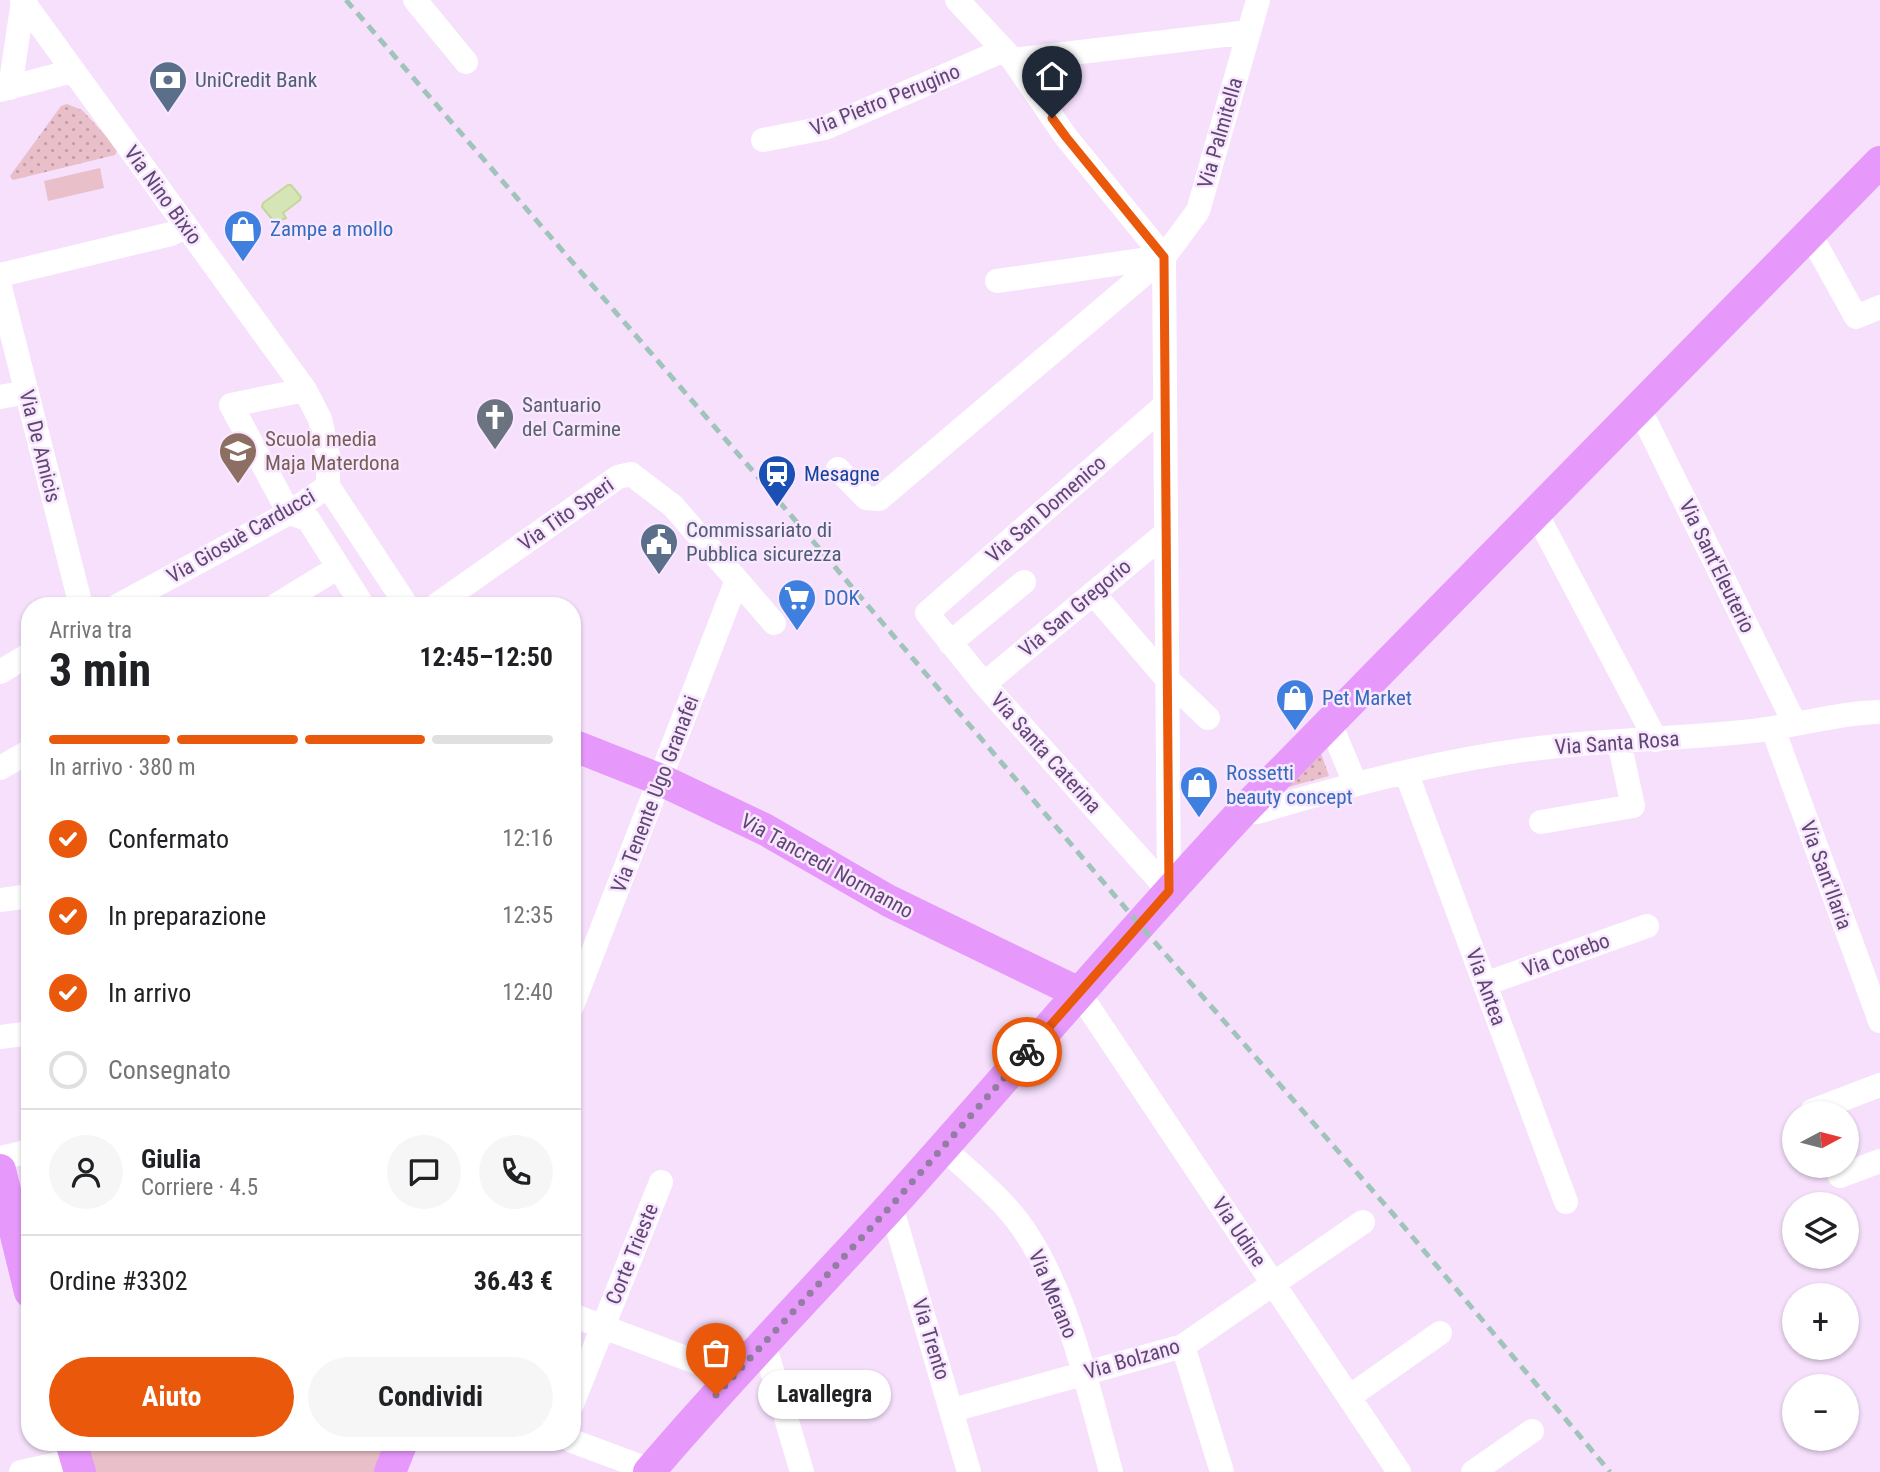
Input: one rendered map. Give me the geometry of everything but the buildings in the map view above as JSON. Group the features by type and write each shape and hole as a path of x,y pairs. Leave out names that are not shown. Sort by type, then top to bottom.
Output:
{"main road":[{"path":"650,1471 733,1376 891,1206 1242,812 1880,162"},
{"name":"Via Tancredi Normanno","path":"581,749 661,780 766,830 889,901 1079,993"},
{"path":"0,1170 21,1255"},
{"path":"390,1472 398,1451"}],"street":[{"path":"415,0 466,62"},
{"path":"957,0 1009,55 1066,137 1164,257 1169,891"},
{"name":"Via Palmitella","path":"838,469 866,498 879,499 1164,257 1198,211 1258,0"},
{"path":"22,1 5,89 73,71"},
{"name":"Via Nino Bixio","path":"22,1 304,390 320,419 328,455 328,486"},
{"name":"Via Pietro Perugino","path":"763,140 825,128 1009,55 1249,32"},
{"path":"0,275 171,234 186,226"},
{"path":"1810,234 1856,317 1880,307"},
{"path":"997,281 1164,257"},
{"name":"Via De Amicis","path":"0,287 79,597"},
{"path":"304,390 232,405 289,513 308,519 357,597"},
{"path":"0,397 27,392"},
{"name":"Via San Domenico","path":"928,613 1165,405"},
{"name":"Via Sant'Eleuterio","path":"1639,408 1784,727"},
{"name":"Via Tito Speri","path":"448,597 618,477 631,474 673,506 774,624"},
{"path":"328,486 401,597"},
{"name":"Via Giosuè Carducci","path":"134,597 289,513 328,486"},
{"path":"1536,513 1656,740"},
{"name":"Via San Gregorio","path":"985,684 1166,533"},
{"path":"290,597 337,568"},
{"name":"Via Tenente Ugo Granafei","path":"581,983 737,580"},
{"path":"950,643 1024,582"},
{"path":"1093,593 1166,678 1208,718"},
{"name":"Via Santa Caterina","path":"928,613 985,684 1169,891"},
{"path":"0,672 21,659"},
{"name":"Via Santa Rosa","path":"1242,812 1258,812 1355,783 1469,759 1544,748 1784,727 1880,712"},
{"path":"1330,723 1355,783"},
{"name":"Via Sant'Ilaria","path":"1784,727 1880,1021"},
{"path":"1541,822 1633,806 1619,742"},
{"path":"0,768 21,756"},
{"name":"Via Antea","path":"1406,772 1566,1202"},
{"path":"0,900 21,897"},
{"name":"Via Corebo","path":"1485,984 1647,926"},
{"name":"Via Udine","path":"1079,993 1399,1472"},
{"path":"0,1037 21,1034"},
{"path":"1838,1101 1880,1085"},
{"name":"Via Merano","path":"943,1148 1006,1207 1031,1241 1062,1304 1111,1472"},
{"path":"0,1158 21,1154"},
{"path":"1859,1169 1880,1161"},
{"name":"Corte Trieste","path":"581,1381 661,1182"},
{"name":"Via Trento","path":"891,1206 969,1472"},
{"name":"Via Bolzano","path":"953,1410 1183,1346 1363,1223"},
{"path":"581,1318 733,1376"},
{"path":"1349,1396 1440,1333"},
{"path":"764,1344 802,1472"},
{"path":"1183,1346 1222,1472"},
{"path":"1473,1472 1532,1431"},
{"path":"581,1444 650,1471"},
{"path":"21,1472 76,1458"}],"shaded area":[{"path":"67,104 82,110 118,149 115,155 13,180 10,176 61,106"},
{"path":"100,168 104,188 48,201 44,181"},
{"path":"288,185 301,197 300,200 283,213 286,218 279,221 272,219 262,207 263,203"},
{"path":"1318,745 1329,776 1270,792"},
{"path":"87,1451 386,1451 378,1472 93,1472"}],"railway":[{"path":"346,0 1139,924 1394,1215 1610,1472"}],"way so far":[{"path":"716,1395 891,1206 1027,1052"}],"place":[{"name":"UniCredit Bank","path":"168,114"},
{"name":"Zampe a mollo","path":"243,263"},
{"name":"Santuario del Carmine","path":"495,451"},
{"name":"Scuola media Maja Materdona","path":"238,485"},
{"name":"Mesagne","path":"777,508"},
{"name":"Commissariato di Pubblica sicurezza","path":"659,576"},
{"name":"DOK","path":"797,632"},
{"name":"Pet Market","path":"1295,732"},
{"name":"Rossetti beauty concept","path":"1199,819"},
{"name":"Lavallegra","path":"716,1395"}],"route":[{"path":"1027,1052 1169,891 1164,257 1052,118"}]}
